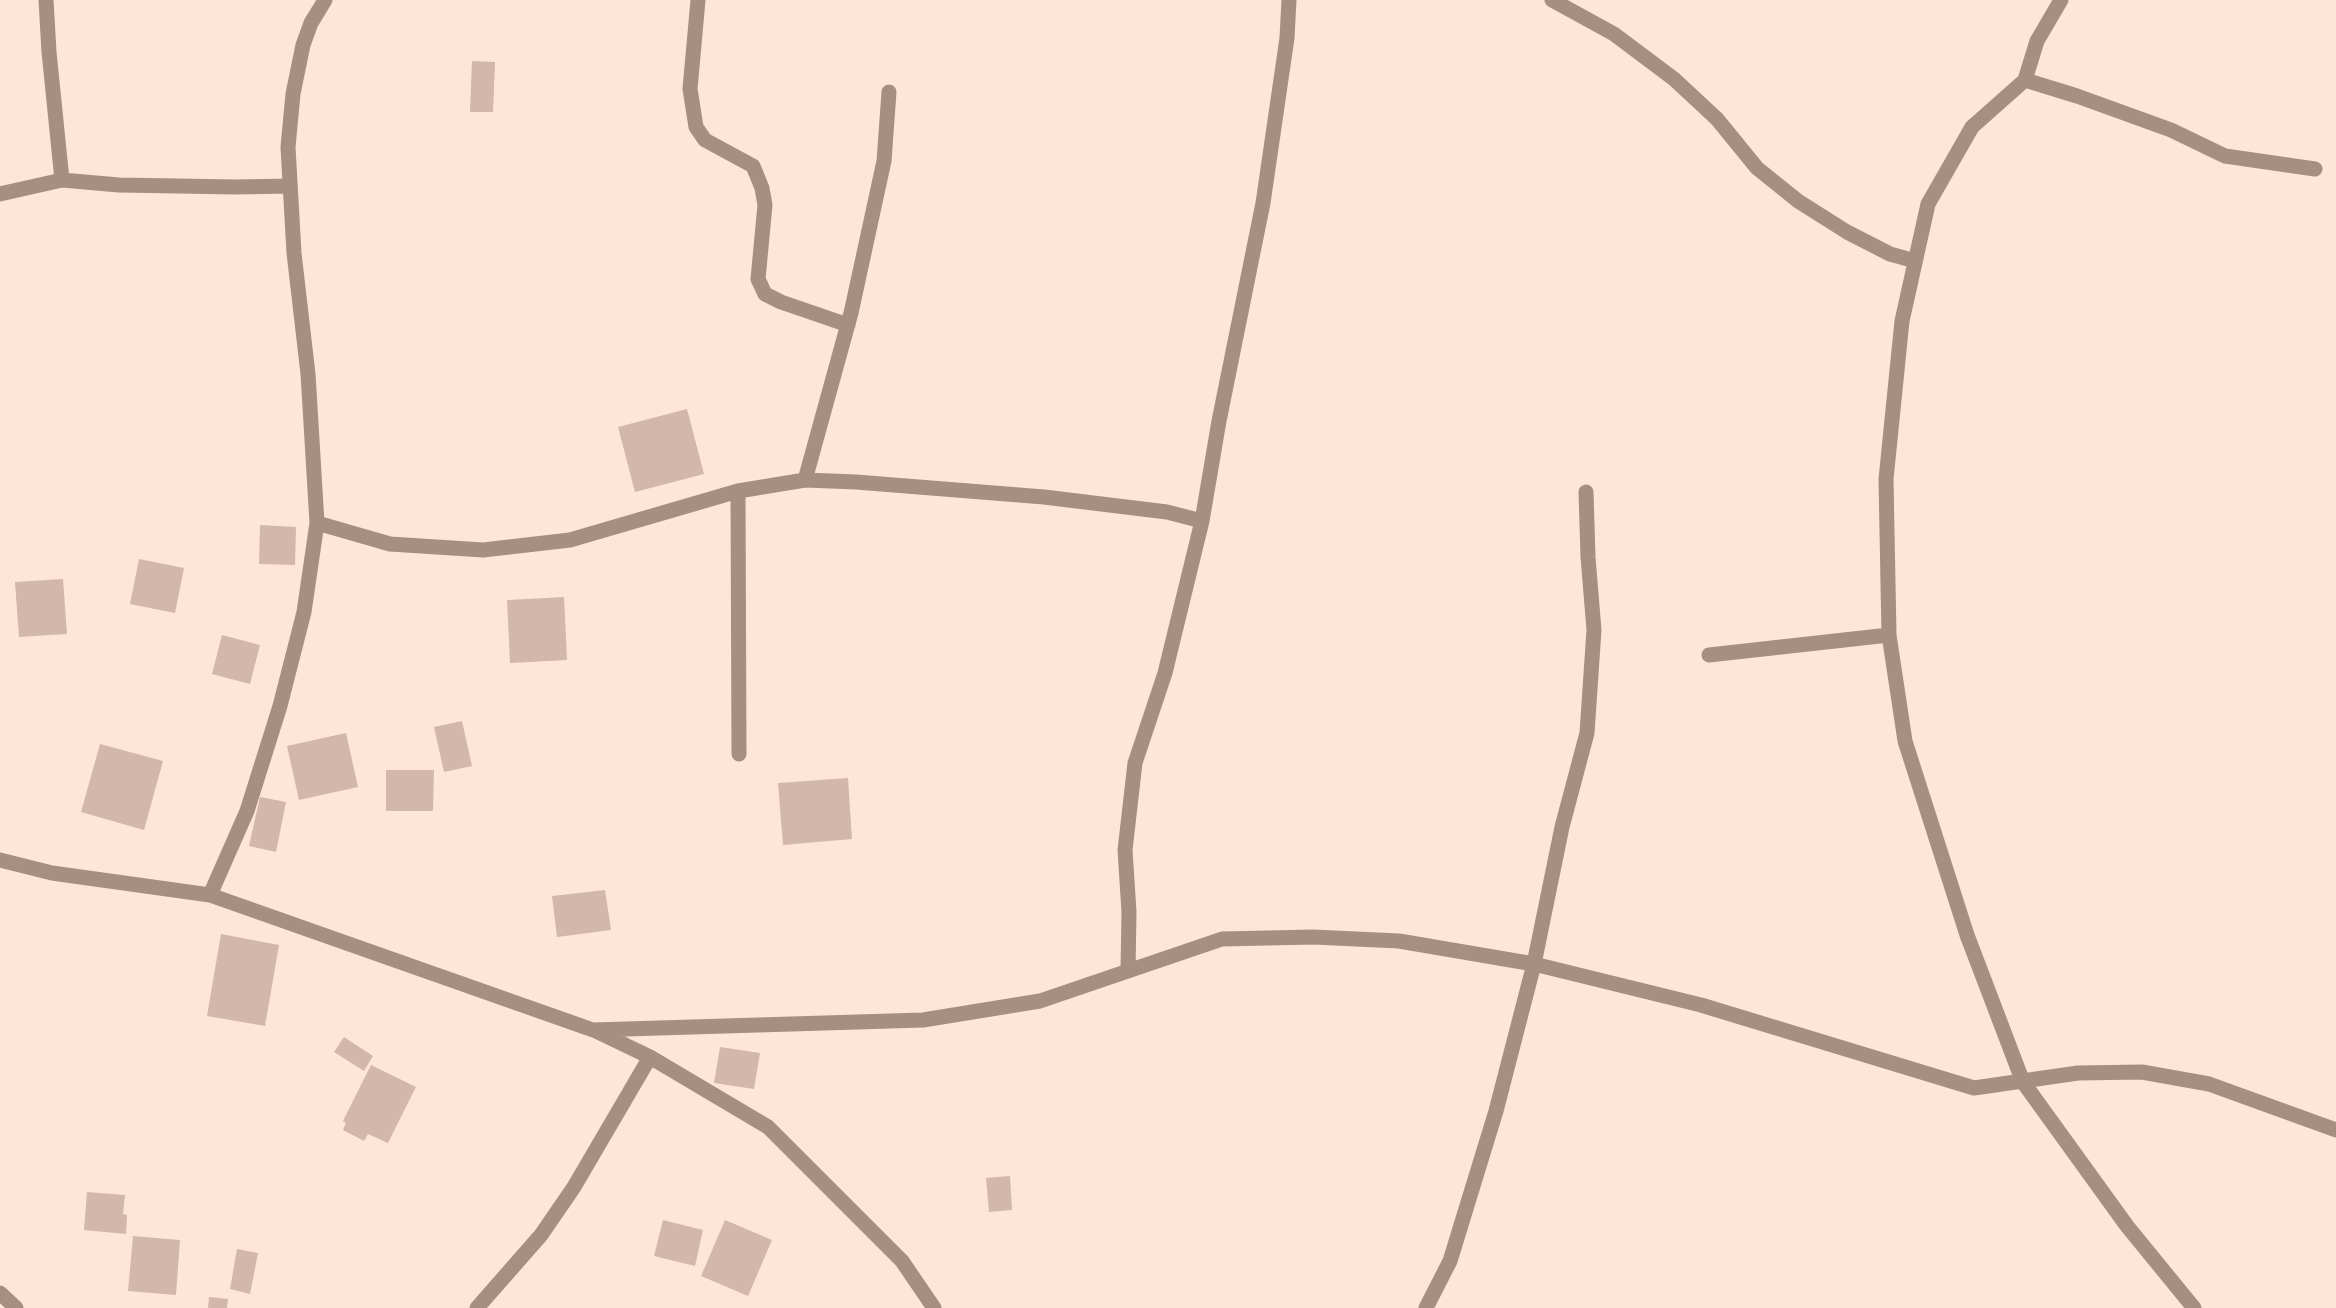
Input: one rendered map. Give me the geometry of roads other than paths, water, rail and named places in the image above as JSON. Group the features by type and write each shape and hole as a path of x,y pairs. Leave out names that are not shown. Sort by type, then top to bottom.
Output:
{"street":[{"path":"46,0 62,180"},
{"path":"210,895 247,811 280,706 304,612 317,523 308,374 294,253 288,147 293,94 303,45 311,22 325,0"},
{"path":"698,0 690,89 696,127 705,140 753,166 762,188 765,205 758,279 765,294 781,302 848,325"},
{"path":"1128,970 1129,912 1125,850 1135,763 1165,673 1202,520 1219,421 1263,203 1287,38 1289,0"},
{"path":"1556,0 1614,34 1674,79 1718,119 1757,168 1798,201 1847,232 1890,254 1915,261"},
{"path":"2061,0 2037,41 2025,80 1972,127 1929,204 1902,321 1886,479 1889,635 1905,741 1967,935 2023,1082 2127,1226 2194,1308"},
{"path":"2025,80 2078,96 2171,130 2225,156 2315,169"},
{"path":"805,480 848,325 884,161 888,92"},
{"path":"0,194 62,180 119,184 290,186"},
{"path":"317,523 390,544 483,550 570,540 738,491 805,480 856,482 1044,498 1167,512 1202,520"},
{"path":"738,491 739,754"},
{"path":"1426,1308 1450,1261 1496,1110 1534,964 1562,827 1587,733 1594,630 1587,557 1586,492"},
{"path":"1709,655 1889,635"},
{"path":"0,860 52,873 210,895 593,1030 650,1057 768,1127 902,1261 934,1308"},
{"path":"593,1030 922,1020 1040,1001 1222,939 1313,937 1399,941 1534,964 1701,1005 1974,1088 2078,1073 2142,1072 2209,1083 2336,1130"},
{"path":"477,1308 541,1235 574,1187 650,1057"},
{"path":"0,1293 16,1308"}]}
